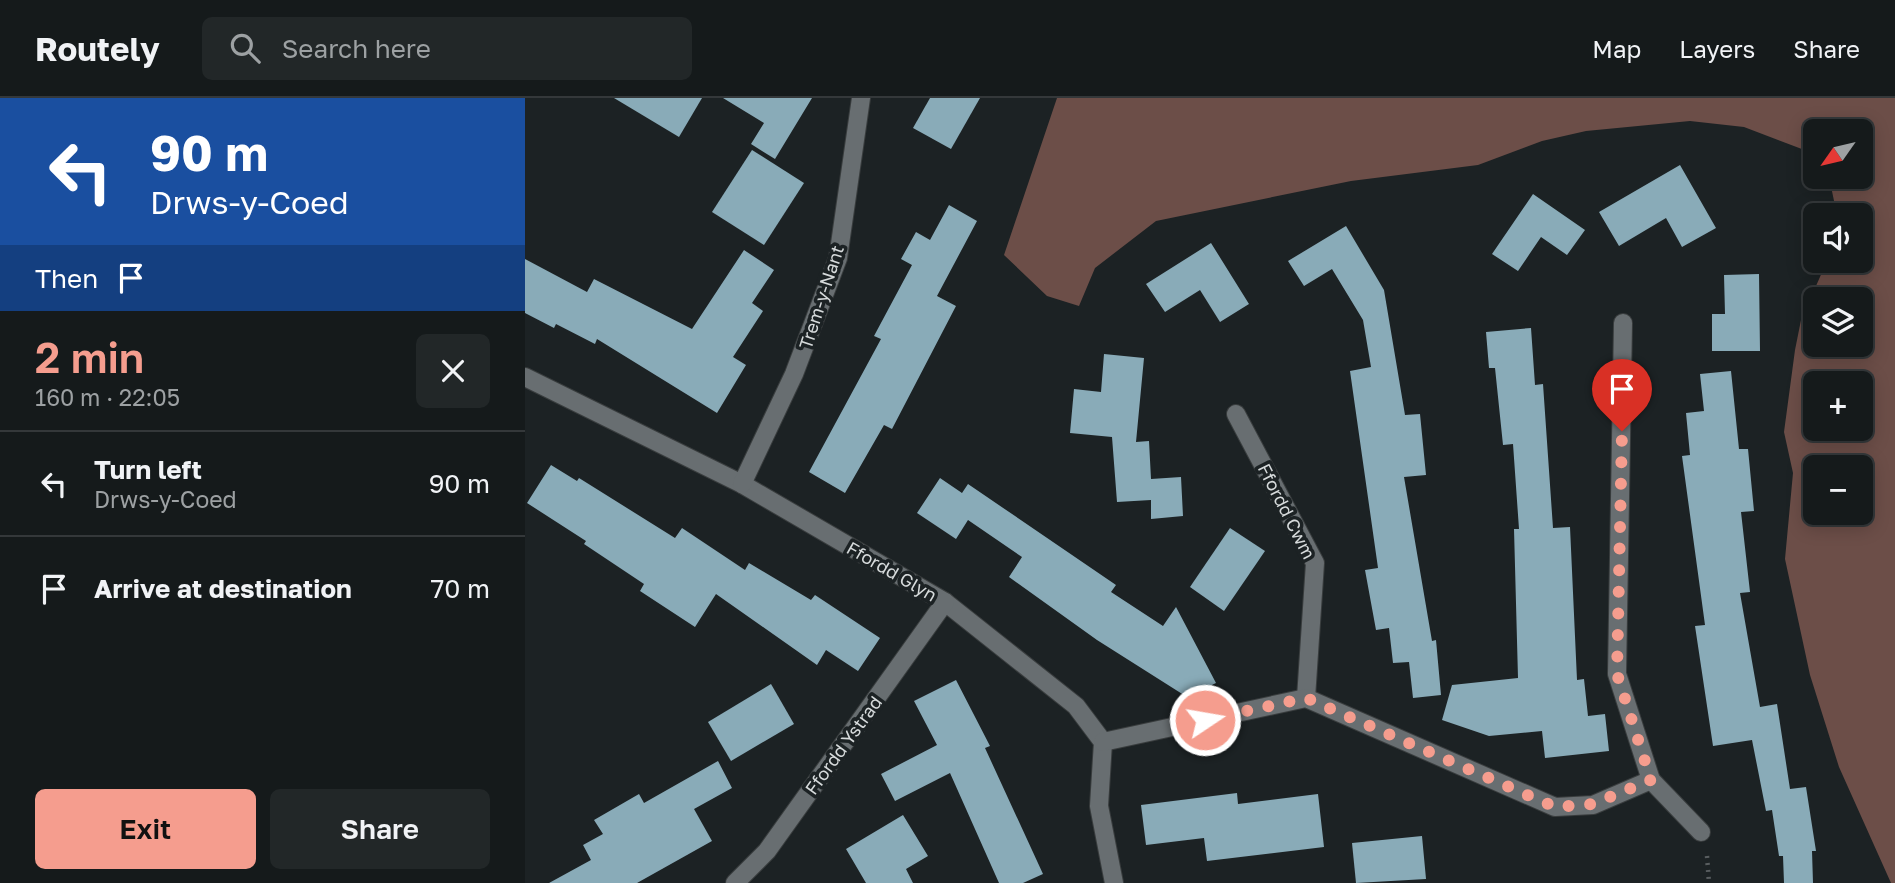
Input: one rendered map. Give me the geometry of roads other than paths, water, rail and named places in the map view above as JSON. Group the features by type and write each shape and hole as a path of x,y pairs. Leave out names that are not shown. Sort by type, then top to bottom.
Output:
{"street":[{"name":"Trem-y-Nant","path":"743,484 794,374 838,258 861,98"},
{"path":"1623,323 1617,674 1651,780 1701,832"},
{"name":"Ffordd Glyn","path":"525,377 743,484 945,602 1076,706 1103,743"},
{"name":"Ffordd Cwm","path":"1236,414 1315,563 1306,698"},
{"name":"Ffordd Ystrad","path":"735,883 767,851 945,602"},
{"path":"1114,883 1098,806 1103,743 1306,698 1555,807 1593,804 1651,780"}]}
